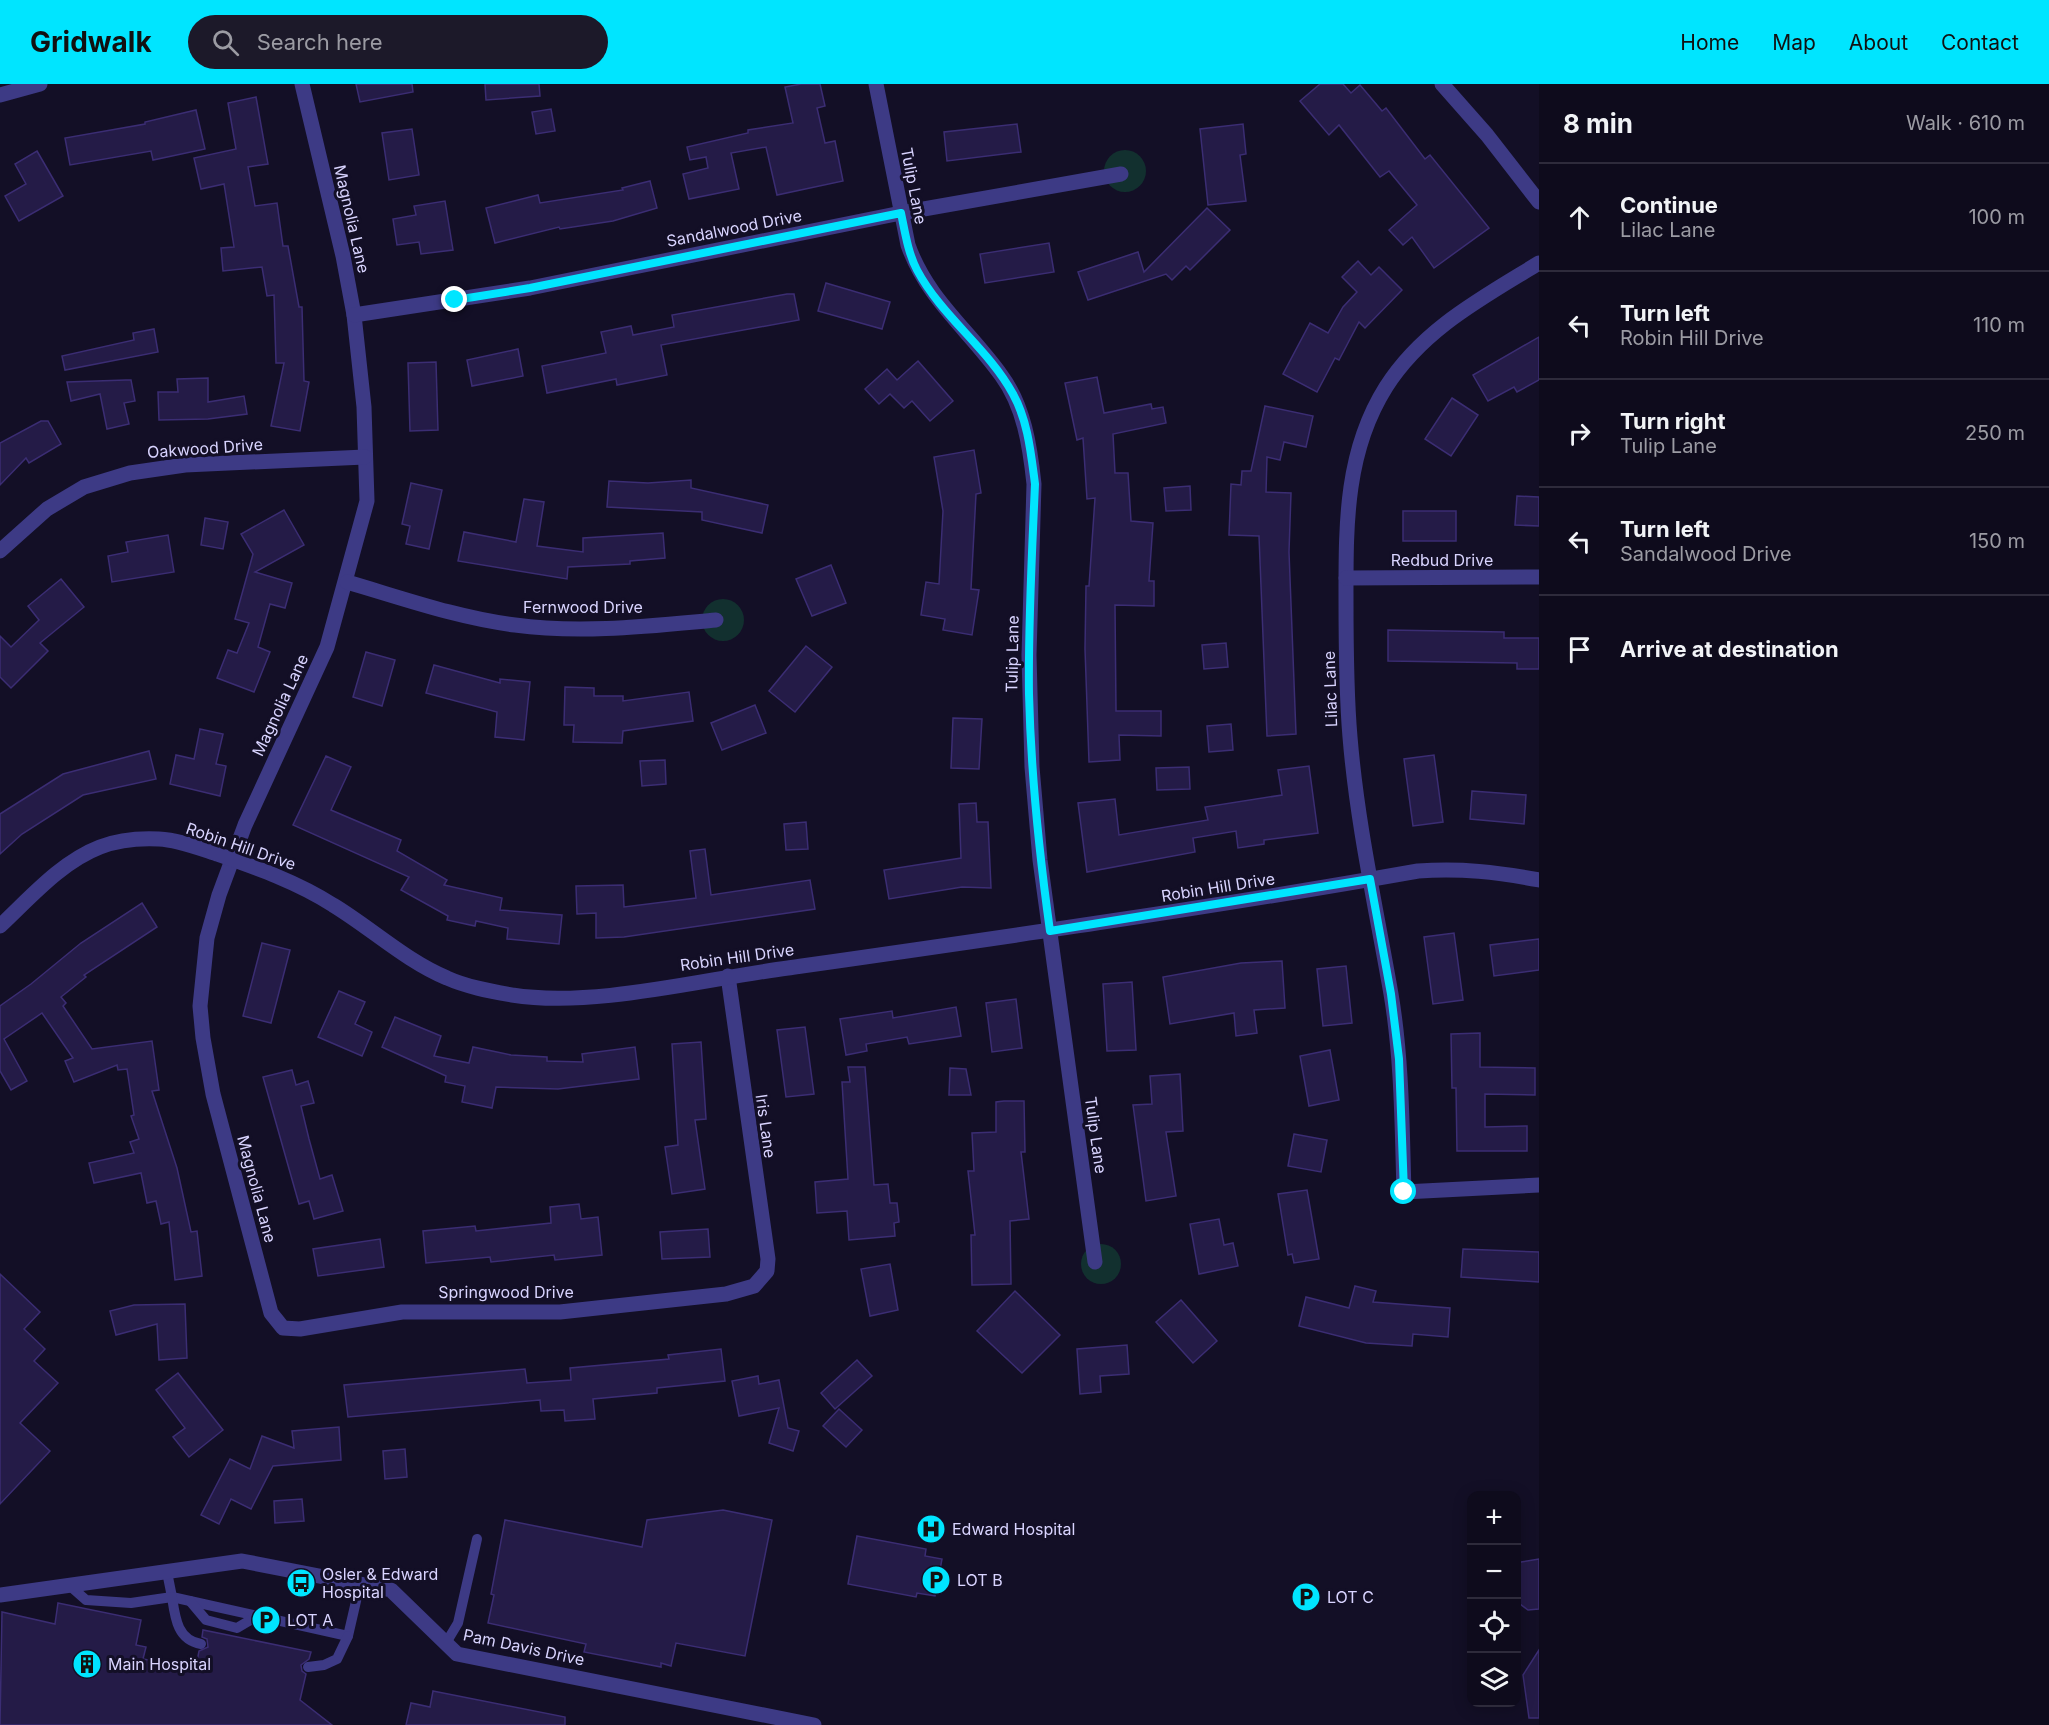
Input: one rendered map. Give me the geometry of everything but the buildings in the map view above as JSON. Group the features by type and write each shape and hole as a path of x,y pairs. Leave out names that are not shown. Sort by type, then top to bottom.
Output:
{"street":[{"path":"0,95 40,84"},
{"name":"Magnolia Lane","path":"283,1328 271,1313 213,1094 203,1038 201,974 207,938 245,825 327,647 347,582 367,501 364,406 354,315 343,256 302,84"},
{"name":"Tulip Lane","path":"876,84 901,213 916,270 947,314 1002,375 1015,397 1031,456 1035,484 1029,655 1032,767 1040,860 1095,1262"},
{"path":"1442,84 1487,135 1539,202"},
{"name":"Sandalwood Drive","path":"354,315 530,288 901,213 1120,174"},
{"name":"Lilac Lane","path":"1539,263 1450,319 1412,352 1387,386 1374,409 1354,463 1348,499 1346,578 1350,737 1370,879 1391,994 1399,1059 1404,1192 1539,1185"},
{"name":"Oakwood Drive","path":"0,551 47,509 84,487 129,473 184,465 365,457"},
{"name":"Redbud Drive","path":"1346,578 1539,577"},
{"name":"Fernwood Drive","path":"347,582 464,616 515,625 622,628 716,620"},
{"name":"Robin Hill Drive","path":"0,926 68,865 100,847 124,840 160,839 186,844 297,885 332,904 424,966 444,977 469,986 516,996 600,997 728,976 1050,931 1418,871 1457,868 1484,870 1539,880"},
{"name":"Iris Lane","path":"728,976 768,1259 767,1271 762,1280"},
{"name":"Springwood Drive","path":"283,1328 300,1329 371,1316 433,1310 560,1312 726,1294 754,1286 762,1280"},
{"name":"Pam Davis Drive","path":"0,1594 243,1561 391,1590 457,1654 814,1725"}],"lane":[{"path":"446,1643 458,1623 477,1539"},
{"path":"167,1572 176,1624 185,1636 201,1644"},
{"path":"308,1667 337,1659 348,1636 360,1584"},
{"path":"69,1585 86,1600 131,1603 172,1597 348,1636"},
{"path":"190,1601 206,1620 237,1628 257,1616"}],"green space":[{"path":"1125,150 1140,156 1146,171 1140,186 1125,192 1110,186 1104,171 1110,156"},
{"path":"723,599 731,600 738,605 743,612 743,628 738,635 731,640 723,641 715,640 708,635 703,628 702,620 703,612 708,605 715,600"},
{"path":"1101,1244 1109,1245 1115,1250 1120,1256 1120,1272 1115,1278 1109,1283 1101,1284 1093,1283 1087,1278 1082,1272 1081,1264 1082,1256 1087,1250 1093,1245"}],"place":[{"name":"Edward Hospital","path":"931,1529"},
{"name":"LOT B","path":"936,1580"},
{"name":"Osler & Edward Hospital","path":"301,1583"},
{"name":"LOT C","path":"1306,1597"},
{"name":"LOT A","path":"266,1620"},
{"name":"Main Hospital","path":"87,1664"}],"route":[{"path":"455,300 530,288 901,213 916,270 947,314 1002,375 1015,397 1025,426 1035,484 1029,655 1032,767 1040,860 1050,931 1310,891 1370,879 1391,994 1399,1059 1404,1192"}]}
